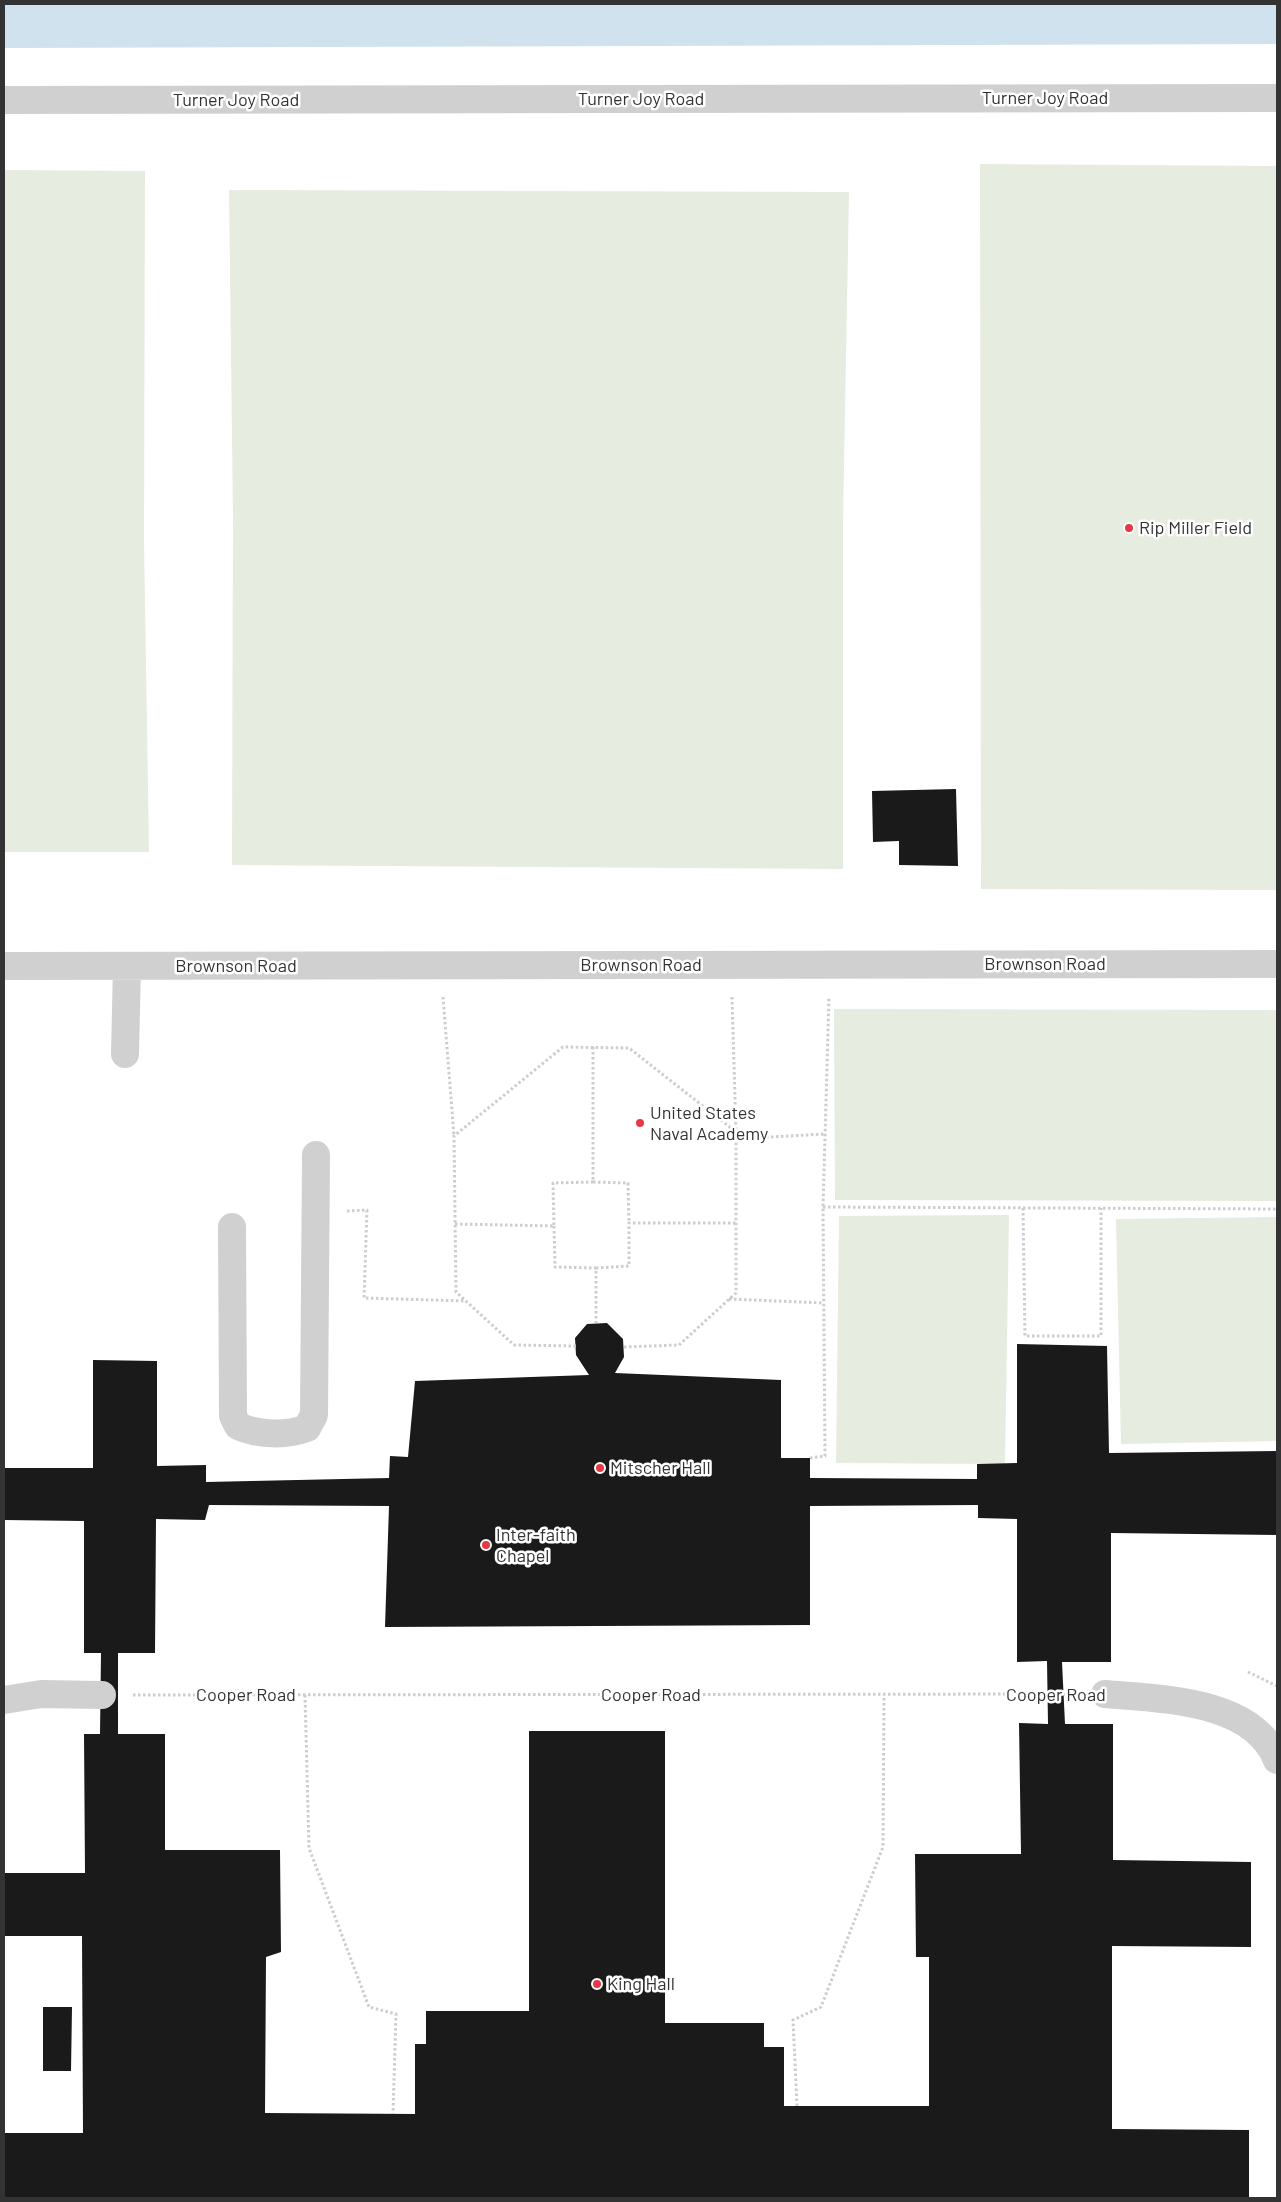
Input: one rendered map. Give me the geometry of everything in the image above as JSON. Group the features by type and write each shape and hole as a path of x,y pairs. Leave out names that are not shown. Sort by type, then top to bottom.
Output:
{"street":[{"name":"Turner Joy Road","path":"4,100 1277,98"},
{"name":"Brownson Road","path":"4,966 1277,964"},
{"path":"125,1054 127,966"},
{"path":"232,1227 233,1416 238,1426 251,1432 294,1432 307,1428 314,1415 316,1154"},
{"path":"4,1700 41,1694 102,1695"},
{"name":"Cooper Road","path":"1105,1694 1181,1701 1231,1715 1257,1731 1277,1760"}],"path":[{"path":"810,1458 825,1456 823,1207 829,996"},
{"path":"443,997 454,1136 456,1292 514,1345 576,1346"},
{"path":"624,1347 679,1345 736,1293 736,1132 732,997"},
{"path":"454,1136 563,1047 628,1048 736,1132"},
{"path":"593,1047 593,1182"},
{"path":"736,1139 824,1134"},
{"path":"593,1182 628,1183 629,1266 596,1268 555,1266 553,1183 593,1182"},
{"path":"823,1207 1277,1208"},
{"path":"1023,1208 1024,1336 1101,1336 1101,1208"},
{"path":"317,1213 366,1210 364,1298 466,1301"},
{"path":"629,1223 736,1223"},
{"path":"455,1224 554,1226"},
{"path":"596,1268 596,1323"},
{"path":"729,1299 824,1303"},
{"path":"1248,1672 1277,1686"},
{"path":"797,2106 792,2020 821,2007 883,1847 884,1694"},
{"name":"Cooper Road","path":"102,1695 1105,1694"},
{"path":"305,1695 309,1848 369,2007 396,2014 393,2114"}],"shaded area":[{"name":"Rip Miller Field","path":"980,164 1277,166 1277,890 981,889"},
{"path":"4,170 145,171 144,541 149,852 4,852"},
{"path":"229,190 849,192 843,521 843,869 232,865 233,518"},
{"path":"834,1009 1277,1010 1277,1201 835,1200"},
{"path":"1009,1215 1005,1464 836,1463 839,1216"},
{"path":"1277,1217 1277,1441 1121,1444 1116,1219"}],"water":[{"path":"4,4 1277,4 1277,44 4,48"}],"building":[{"path":"956,789 958,866 899,865 899,841 873,842 872,791"},
{"path":"607,1323 623,1339 624,1357 615,1373 781,1380 781,1458 810,1458 810,1478 977,1479 977,1464 1017,1463 1017,1344 1107,1346 1109,1453 1277,1451 1277,1535 1111,1533 1111,1662 1062,1662 1065,1724 1113,1724 1113,1860 1251,1862 1251,1947 1112,1946 1112,2129 1249,2130 1249,2198 4,2198 4,2133 83,2133 82,1936 4,1936 4,1873 85,1873 84,1734 100,1734 101,1653 84,1653 84,1521 4,1520 4,1468 93,1468 93,1360 157,1361 157,1466 206,1465 206,1482 389,1478 390,1456 408,1457 415,1381 589,1375 576,1355 575,1338 587,1324","holes":["209,1505 389,1506 385,1627 810,1625 810,1506 978,1505 978,1518 1017,1519 1017,1662 1047,1661 1048,1724 1019,1723 1021,1854 915,1854 916,1957 929,1957 929,2106 784,2106 784,2047 764,2047 764,2023 665,2023 665,1731 529,1731 529,2011 426,2011 426,2044 415,2044 415,2114 265,2113 266,1957 281,1952 280,1850 165,1850 165,1734 118,1734 118,1653 155,1653 156,1519 205,1520"]},
{"path":"43,2007 72,2007 71,2071 43,2071"}],"place":[{"name":"Rip Miller Field","path":"1129,528"},
{"name":"United States Naval Academy","path":"640,1123"},
{"name":"Mitscher Hall","path":"600,1468"},
{"name":"Inter-faith Chapel","path":"486,1545"},
{"name":"King Hall","path":"597,1984"}]}
